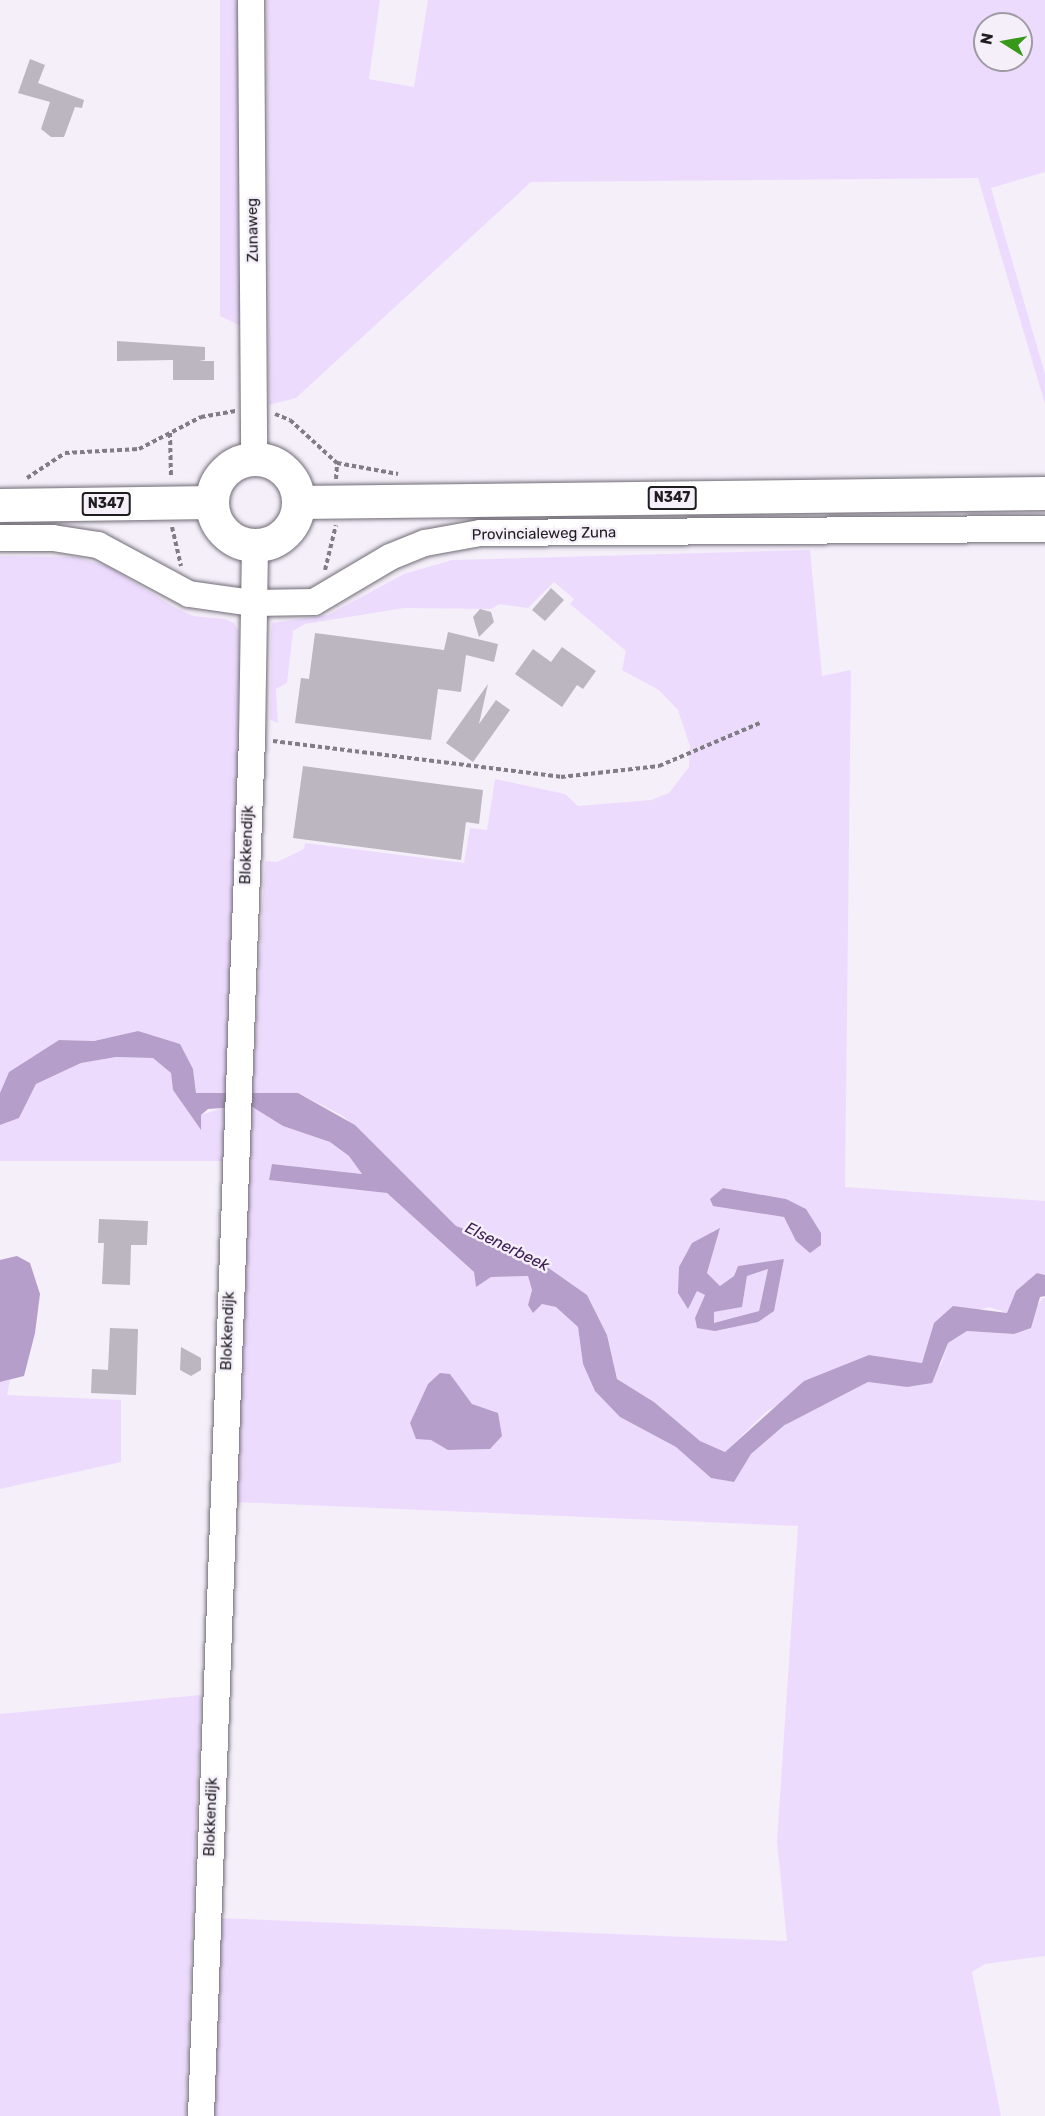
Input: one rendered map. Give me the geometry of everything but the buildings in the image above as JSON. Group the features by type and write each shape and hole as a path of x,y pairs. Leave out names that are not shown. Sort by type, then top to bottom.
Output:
{"main road":[{"path":"254,459 283,470 293,482 298,502 294,521 283,535 255,546 227,535 215,519 212,502 220,476 236,463 254,459"},
{"name":"N347","path":"298,502 1045,494"},
{"name":"N347","path":"0,505 212,502"}],"street":[{"name":"Zunaweg","path":"251,0 254,459"},
{"name":"Provincialeweg Zuna","path":"0,538 53,538 98,545 189,594 253,603 314,602 390,557 424,543 480,533 1045,529"},
{"name":"Blokkendijk","path":"201,2116 252,738 255,546"}],"path":[{"path":"22,480 65,453 139,449 201,417 255,410 290,420 337,463 336,538 314,602"},
{"path":"252,738 561,777 658,766 760,723"}],"shaded area":[{"path":"220,0 242,0 243,327 220,316"},
{"path":"267,0 380,0 369,79 414,87 428,0 1045,0 1045,172 991,188 1045,374 1045,404 978,178 531,182 296,398 269,405"},
{"path":"810,550 822,676 851,670 845,1187 1045,1201 1045,1275 1037,1273 1007,1313 989,1307 934,1323 922,1363 869,1355 767,1411 725,1452 700,1441 654,1402 617,1379 607,1335 587,1295 523,1250 456,1226 343,1116 298,1093 252,1093 265,861 277,862 304,849 305,843 464,863 470,828 487,830 495,779 565,794 578,806 651,800 669,793 689,767 690,746 678,710 659,690 622,670 626,651 570,604 574,599 554,582 528,608 499,604 491,609 404,608 305,624 293,631 287,683 276,689 278,723 270,720 272,623 328,615 404,574 452,560","holes":["723,1188 786,1199 797,1241 784,1217 752,1212","714,1229 717,1238 707,1273 720,1286 734,1276 738,1266 784,1259 778,1290 758,1322 698,1328 705,1295 697,1291"]},
{"path":"0,556 76,557 109,567 174,607 193,616 225,619 234,623 239,632 241,753 226,1093 196,1093 193,1069 138,1031 94,1041 59,1040 9,1072 0,1093"},
{"path":"116,1057 153,1058 171,1073 173,1090 200,1129 201,1115 226,1107 223,1161 0,1161 0,1125 19,1118 36,1084 81,1063"},
{"path":"251,1106 283,1126 330,1142 349,1156 362,1174 273,1164 269,1180 387,1193 474,1272 476,1287 491,1277 528,1276 532,1290 528,1305 534,1312 542,1304 557,1307 578,1327 583,1364 620,1417 676,1447 711,1478 734,1482 751,1454 802,1409 789,1423 868,1382 907,1387 941,1365 948,1343 967,1331 1014,1334 1045,1296 1045,1956 985,1964 972,1972 1001,2116 212,2116 220,1918 787,1941 777,1841 798,1526 235,1502","holes":["450,1374 472,1404 498,1414 490,1449 448,1450 410,1423 428,1384"]},
{"path":"768,1268 759,1311 714,1324 714,1312 742,1307 747,1276"},
{"path":"10,1380 7,1395 121,1400 121,1462 0,1489 0,1382"},
{"path":"201,1695 186,2116 0,2116 0,1714"}],"water":[{"name":"Elsenerbeek","path":"138,1031 180,1044 193,1069 196,1093 298,1093 355,1125 456,1226 523,1250 587,1295 607,1335 617,1379 654,1402 700,1441 725,1452 804,1381 869,1355 922,1363 934,1323 953,1306 1007,1313 1016,1291 1037,1273 1045,1275 1045,1296 1040,1297 1031,1328 1014,1334 967,1331 948,1343 932,1383 907,1387 868,1382 785,1425 788,1422 751,1454 734,1482 711,1478 676,1447 620,1417 595,1391 583,1364 578,1327 556,1307 542,1304 533,1313 528,1305 532,1290 528,1276 491,1277 476,1287 474,1272 387,1193 269,1180 272,1164 362,1174 349,1156 330,1142 283,1126 251,1106 208,1109 201,1115 201,1130 173,1090 171,1073 153,1058 116,1057 81,1063 36,1084 19,1118 0,1125 0,1093 9,1072 59,1040 94,1041"},
{"path":"723,1188 786,1199 806,1209 821,1233 821,1245 810,1253 796,1241 784,1217 713,1206 710,1199"},
{"path":"720,1228 707,1273 720,1286 734,1276 738,1266 784,1259 774,1311 758,1322 715,1331 697,1328 695,1318 705,1295 697,1291 688,1309 678,1293 679,1267 692,1243","holes":["768,1269 759,1311 714,1323 714,1312 742,1307 747,1276"]},
{"path":"17,1256 30,1263 40,1294 35,1333 24,1376 0,1382 0,1260"},
{"path":"440,1373 450,1374 472,1404 498,1413 502,1436 490,1449 448,1450 431,1440 416,1439 410,1423 428,1384"}]}
